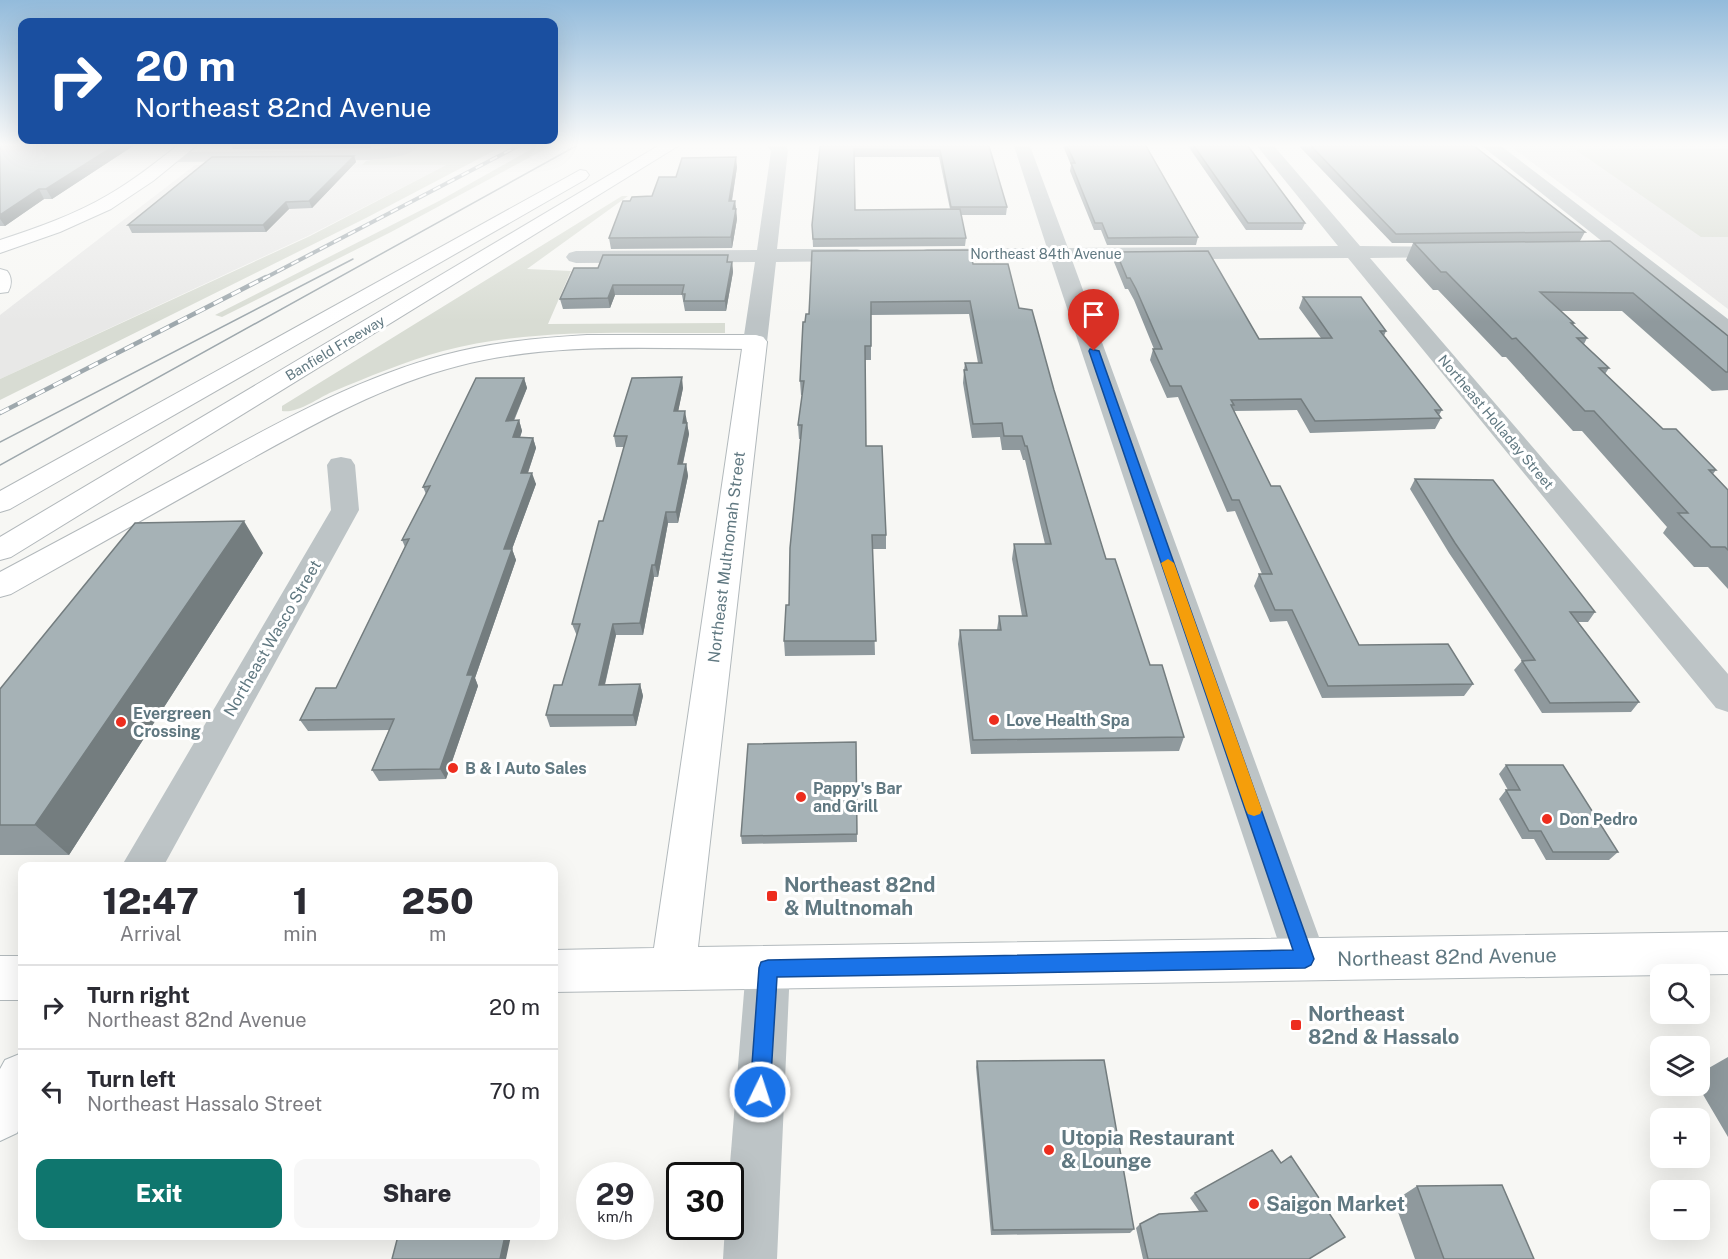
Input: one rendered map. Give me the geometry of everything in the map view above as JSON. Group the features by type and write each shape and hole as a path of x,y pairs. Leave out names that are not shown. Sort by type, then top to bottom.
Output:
{"main road":[{"path":"0,247 56,227 105,205"},
{"name":"Banfield Freeway","path":"0,503 528,205"},
{"name":"Banfield Freeway","path":"0,550 573,205"},
{"path":"0,275 0,287"},
{"path":"0,586 304,418 398,376 486,352 530,345 754,342"},
{"name":"Northeast Multnomah Street","path":"673,970 754,342"},
{"name":"Northeast 82nd Avenue","path":"558,971 1728,953"},
{"path":"0,978 18,978"},
{"path":"0,1116 18,1084"}],"street":[{"name":"Northeast Multnomah Street","path":"754,342 773,205"},
{"path":"1043,205 1305,959"},
{"name":"Northeast Holladay Street","path":"1314,205 1728,698"},
{"path":"1566,205 1728,330"},
{"path":"1590,250 1624,250"},
{"name":"Northeast 84th Avenue","path":"908,255 1478,251"},
{"path":"576,257 872,255"},
{"name":"Northeast Wasco Street","path":"144,862 345,510 341,465"},
{"path":"750,1259 768,968"}],"shaded area":[{"path":"143,205 369,205 310,235 0,379 0,315"},
{"path":"370,205 391,205 0,400 0,379 310,236"},
{"path":"432,205 442,205 222,317 215,315"},
{"path":"608,205 616,205 527,269 571,271 548,324 725,323 725,333 583,333 477,343 443,351 373,375 301,408 282,411 282,406"},
{"path":"1589,205 1728,205 1728,309"},
{"path":"1655,205 1728,205 1728,237 1701,237"}],"building":[{"path":"0,205 15,205 0,215"},
{"path":"153,205 283,205 263,225 128,225"},
{"path":"622,205 734,205 733,209 736,209 731,237 609,238"},
{"path":"814,205 855,205 855,210 960,209 966,238 813,239"},
{"path":"951,205 1006,205 1007,207 951,207"},
{"path":"1088,205 1180,205 1198,237 1108,238 1102,223 1095,223"},
{"path":"1235,205 1291,205 1305,223 1248,223"},
{"path":"1368,205 1550,205 1585,232 1396,234"},
{"path":"1610,241 1728,336 1728,372 1633,293 1540,292 1574,323 1571,323 1587,338 1577,338 1609,368 1599,368 1663,429 1676,429 1716,470 1709,470 1728,490 1728,550 1725,547 1711,547 1678,513 1688,513 1594,411 1585,411 1516,338 1512,339 1446,272 1441,272 1414,243"},
{"path":"970,250 973,264 1008,264 1019,308 1032,310 1106,559 1115,559 1150,665 1162,665 1184,737 973,740 960,630 1001,630 999,616 1027,616 1014,544 1051,544 1027,446 1022,436 1004,436 1002,423 973,424 964,370 967,370 965,363 982,363 970,301 871,302 871,346 865,346 866,446 882,446 886,535 872,535 876,641 784,641 786,605 789,605 790,548 802,425 798,425 804,381 800,381 803,322 805,322 806,314 809,314 812,251"},
{"path":"1208,251 1259,339 1332,338 1303,297 1361,297 1386,331 1380,331 1442,410 1435,410 1441,418 1315,421 1301,399 1231,400 1234,405 1231,405 1271,486 1280,486 1359,645 1448,644 1473,684 1328,686 1292,610 1275,610 1259,574 1272,574 1239,500 1232,500 1181,386 1170,386 1153,349 1162,349 1136,289 1130,278 1127,278 1116,252"},
{"path":"603,255 728,255 727,262 732,262 725,301 684,301 685,294 682,294 684,285 613,285 608,298 560,299 574,268 598,268"},
{"path":"682,377 674,411 685,411 683,423 687,423 678,464 686,464 676,512 666,512 640,623 613,624 599,685 640,684 633,715 546,715 554,685 562,685 580,624 572,624 599,521 603,521 627,436 614,436 632,378"},
{"path":"476,378 524,378 506,421 519,420 513,437 533,438 521,473 532,473 504,549 512,549 467,675 473,675 440,769 372,770 394,719 300,720 316,688 336,688 409,539 402,540 430,486 423,487"},
{"path":"1415,479 1493,480 1595,612 1570,612 1639,702 1550,703 1522,661 1535,660 1455,543"},
{"path":"244,521 35,825 0,825 0,689 135,523"},
{"name":"Pappy's Bar and Grill","path":"856,742 857,834 741,836 748,744"},
{"name":"Don Pedro","path":"1506,765 1563,765 1618,852 1553,852 1541,831 1529,831 1506,790 1520,790"},
{"name":"Utopia Restaurant & Lounge","path":"1104,1060 1134,1229 993,1230 977,1061"},
{"name":"Saigon Market","path":"1272,1150 1281,1163 1291,1156 1345,1237 1309,1259 1148,1259 1140,1224 1159,1214 1207,1211 1195,1193"},
{"path":"1502,1185 1534,1259 1444,1259 1417,1186"},
{"path":"397,1240 504,1240 500,1259 392,1259"}],"tram line":[{"path":"0,465 470,205"},
{"path":"0,442 353,259"}],"railway":[{"path":"263,279 405,205"},
{"path":"0,413 266,277"}],"slow traffic":[{"path":"1168,563 1254,810"}],"place":[{"name":"Love Health Spa","path":"994,720"},
{"name":"Evergreen Crossing","path":"121,722"},
{"name":"B & I Auto Sales","path":"453,768"},
{"name":"Pappy's Bar and Grill","path":"801,797"},
{"name":"Don Pedro","path":"1547,819"},
{"name":"Northeast 82nd & Multnomah","path":"772,896"},
{"name":"Northeast 82nd & Hassalo","path":"1296,1025"},
{"name":"Utopia Restaurant & Lounge","path":"1049,1150"},
{"name":"Saigon Market","path":"1254,1204"}],"route":[{"path":"760,1092 768,968 1305,959 1094,351"}]}
